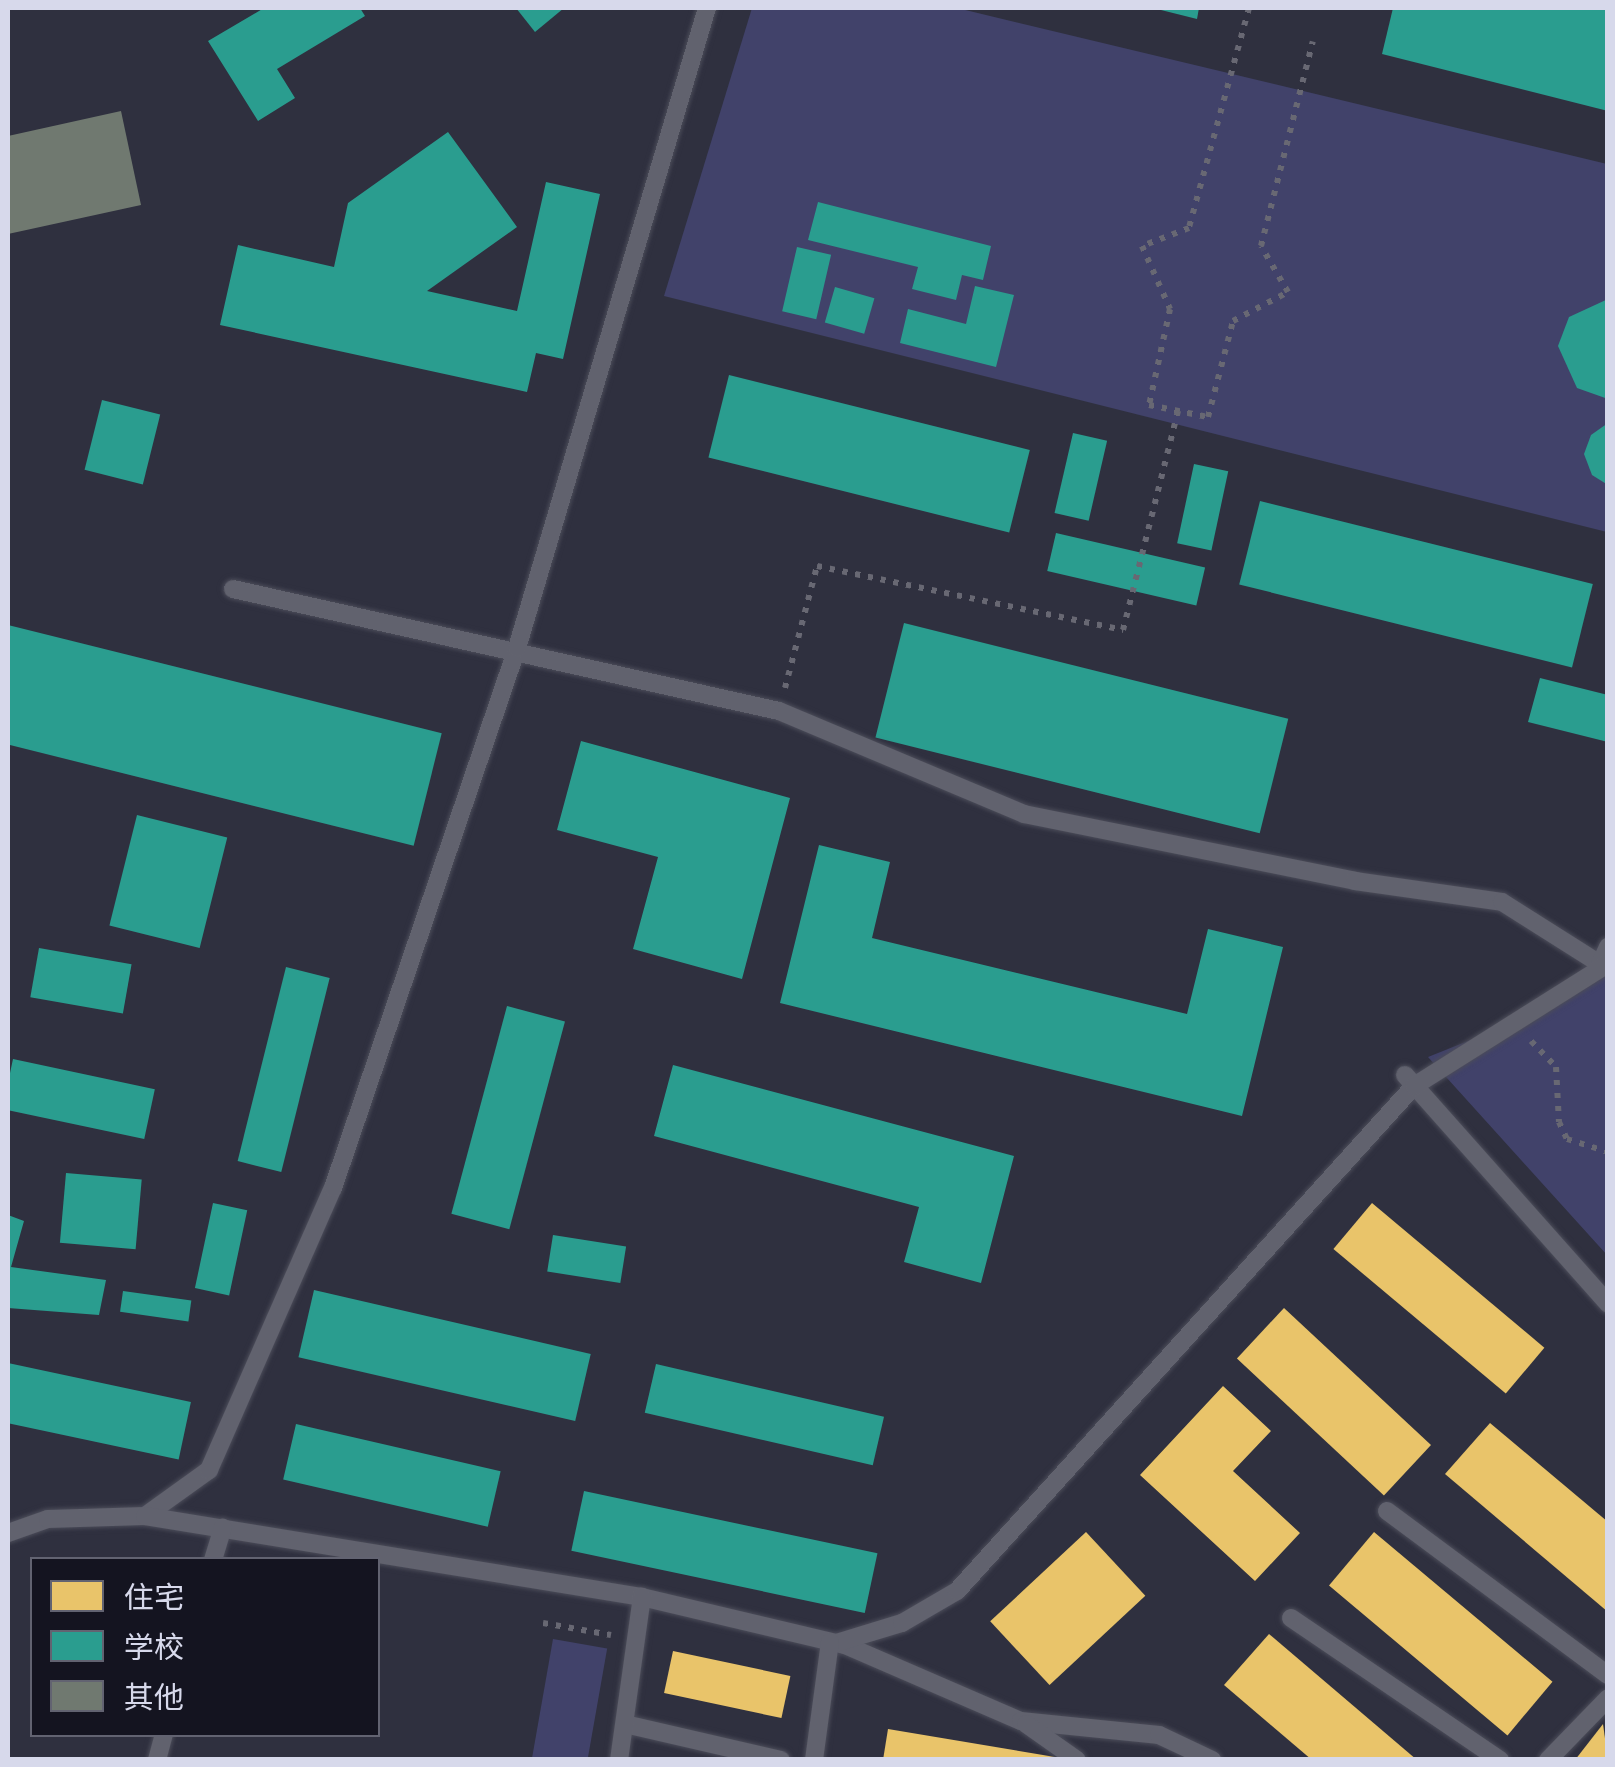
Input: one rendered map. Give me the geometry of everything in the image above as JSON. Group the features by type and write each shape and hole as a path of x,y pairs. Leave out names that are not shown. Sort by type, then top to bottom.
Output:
{"lane":[{"path":"145,1516 209,1470 333,1188 517,648 707,8"},
{"path":"233,589 517,648 779,712 1024,814 1355,881 1502,902 1605,958 1503,1028 1410,1080 957,1591 902,1622 833,1642"},
{"path":"1410,1080 1608,1304"},
{"path":"1387,1511 1608,1675"},
{"path":"8,1533 48,1519 145,1516 642,1598 833,1642 1021,1721 1077,1760"},
{"path":"214,1557 223,1528"},
{"path":"619,1760 642,1598"},
{"path":"1291,1618 1500,1760"},
{"path":"814,1760 833,1642"},
{"path":"1548,1760 1608,1698"},
{"path":"1021,1721 1159,1735 1212,1760"},
{"path":"625,1724 781,1760"}],"path":[{"path":"1248,8 1190,228 1142,246 1170,310 1149,405 1208,418 1233,320 1288,292 1261,246 1312,41"},
{"path":"779,712 817,566 1122,630 1178,411"},
{"path":"1503,1028 1539,1044 1550,1058 1567,1139 1608,1152"},
{"path":"543,1622 636,1639"}],"shaded area":[{"path":"752,8 957,8 1607,164 1607,532 664,296"},
{"path":"1607,967 1607,1255 1428,1057 1503,1027"},
{"path":"553,1639 607,1649 588,1760 532,1759"}],"building: 住宅":[{"path":"1372,1203 1544,1348 1506,1394 1333,1249"},
{"path":"1284,1308 1431,1445 1384,1496 1237,1358"},
{"path":"1223,1386 1271,1431 1233,1471 1300,1533 1255,1581 1140,1475"},
{"path":"1490,1423 1608,1522 1608,1612 1445,1474"},
{"path":"1086,1532 1145,1596 1050,1685 990,1621"},
{"path":"1374,1532 1552,1682 1507,1735 1329,1586"},
{"path":"1269,1634 1417,1760 1312,1760 1224,1685"},
{"path":"673,1651 790,1676 781,1718 664,1693"},
{"path":"1603,1724 1608,1760 1575,1760"},
{"path":"888,1729 1055,1757 1055,1760 883,1760"}],"building: 学校":[{"path":"264,8 360,8 365,16 277,69 295,98 258,121 208,41"},
{"path":"516,8 564,8 535,32"},
{"path":"1153,8 1199,8 1197,19"},
{"path":"1393,8 1608,8 1608,111 1382,54"},
{"path":"448,132 517,227 427,291 517,311 546,182 600,194 563,359 536,353 527,392 220,325 238,245 334,267 348,203"},
{"path":"818,202 991,246 983,280 962,275 956,300 912,289 918,267 808,240"},
{"path":"797,247 831,255 816,319 782,311"},
{"path":"975,286 1014,295 996,367 900,343 908,309 966,324"},
{"path":"835,287 874,298 864,334 825,323"},
{"path":"1608,299 1608,399 1577,388 1558,346 1569,317"},
{"path":"729,375 1030,450 1009,532 708,457"},
{"path":"102,400 160,415 143,484 85,470"},
{"path":"1608,423 1608,485 1592,475 1584,454 1591,435"},
{"path":"1073,433 1107,441 1089,521 1055,513"},
{"path":"1194,464 1228,471 1211,551 1177,543"},
{"path":"1260,501 1593,584 1572,667 1239,584"},
{"path":"1056,533 1205,567 1196,605 1047,571"},
{"path":"904,623 1288,719 1260,833 875,737"},
{"path":"8,625 442,733 414,846 8,745"},
{"path":"1540,678 1608,695 1608,742 1528,722"},
{"path":"581,741 790,798 742,979 633,949 658,857 557,830"},
{"path":"137,815 227,837 200,948 109,926"},
{"path":"819,845 890,862 872,938 1187,1014 1208,929 1283,947 1242,1116 780,1003"},
{"path":"39,948 132,964 123,1014 30,997"},
{"path":"286,967 330,978 281,1172 238,1161"},
{"path":"507,1006 565,1022 509,1229 451,1214"},
{"path":"13,1059 155,1089 144,1139 8,1110"},
{"path":"673,1065 1014,1156 981,1283 904,1262 919,1207 654,1136"},
{"path":"66,1173 142,1180 136,1249 60,1243"},
{"path":"213,1203 247,1210 229,1295 195,1288"},
{"path":"8,1215 24,1221 11,1267 106,1280 99,1315 8,1308"},
{"path":"553,1235 626,1247 620,1283 547,1272"},
{"path":"314,1290 591,1354 575,1421 298,1357"},
{"path":"123,1291 191,1301 188,1321 120,1312"},
{"path":"8,1363 191,1402 179,1460 8,1423"},
{"path":"656,1364 884,1417 873,1465 645,1413"},
{"path":"296,1424 501,1471 488,1527 283,1480"},
{"path":"584,1491 877,1553 865,1613 571,1551"}],"building: 其他":[{"path":"121,111 141,205 8,234 8,136"}]}
